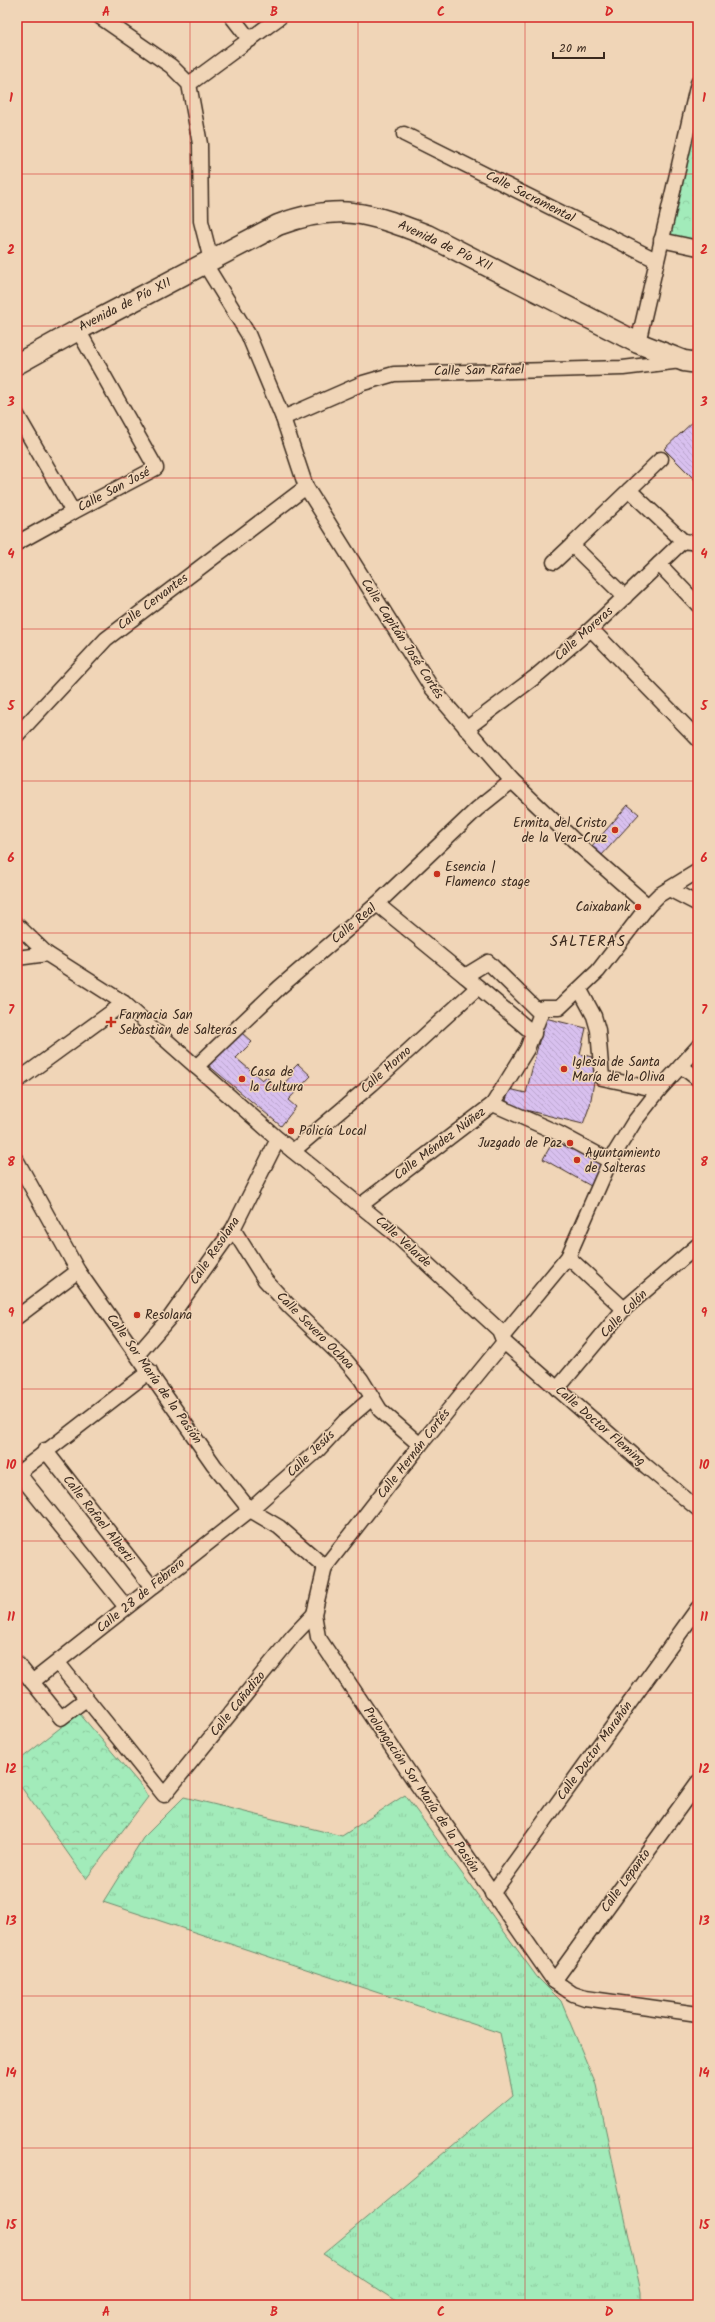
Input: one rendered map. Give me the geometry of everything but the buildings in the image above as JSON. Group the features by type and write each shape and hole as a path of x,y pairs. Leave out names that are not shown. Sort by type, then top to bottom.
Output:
{"main road":[{"name":"Avenida de Pío XII","path":"17,364 78,330 278,225 303,216 356,212 394,222 427,235 638,343 691,362"}],"street":[{"path":"100,17 171,66 189,84 280,17"},
{"path":"232,17 250,40"},
{"path":"638,343 660,240 698,83"},
{"name":"Calle Capitán José Cortés","path":"189,84 200,144 202,222 208,262 248,334 283,418 306,487 431,687 512,781 581,847 648,906"},
{"name":"Calle Sacramental","path":"404,134 656,260"},
{"path":"660,240 698,248"},
{"name":"Calle San José","path":"17,415 73,512 156,468 78,330"},
{"name":"Calle San Rafael","path":"283,418 363,383 394,374 623,368 691,362"},
{"path":"554,562 661,459"},
{"name":"Calle Cervantes","path":"17,735 106,639 306,487"},
{"path":"629,490 683,541 698,543"},
{"path":"17,543 73,512"},
{"name":"Calle Moreras","path":"466,729 536,677 591,629 683,541"},
{"path":"572,545 625,597"},
{"path":"659,564 698,605"},
{"path":"591,629 698,739"},
{"name":"Calle Real","path":"196,1067 280,987 377,904 477,809 512,781"},
{"path":"465,976 488,962 541,1014 543,1008 559,1008 580,990 598,970 648,906 669,889 698,871"},
{"path":"669,889 698,904"},
{"path":"377,904 534,1034"},
{"name":"Calle Velarde","path":"17,925 47,954 124,1003 278,1139 396,1234 499,1330 503,1340"},
{"path":"17,958 47,954"},
{"name":"Calle Horno","path":"293,1151 372,1084 478,987"},
{"path":"580,990 594,1016 598,1030 602,1078 659,1090"},
{"path":"17,1081 124,1003"},
{"name":"Calle Méndez Núñez","path":"361,1205 493,1104 527,1049 541,1014"},
{"name":"Calle Hernán Cortés","path":"325,1567 568,1257 610,1161 634,1122 659,1090 698,1047"},
{"path":"681,1066 698,1079"},
{"path":"493,1104 558,1133 610,1161"},
{"name":"Calle Resolana","path":"138,1354 171,1316 233,1229 278,1139"},
{"name":"Calle Sor María de la Pasión","path":"17,1161 78,1271 150,1371 214,1465 250,1510 279,1527 325,1567"},
{"name":"Calle Severo Ochoa","path":"233,1229 265,1280 290,1308 346,1360 361,1379 372,1398 397,1427 420,1445"},
{"name":"Calle Colón","path":"557,1389 624,1309 698,1245"},
{"path":"568,1257 624,1309"},
{"path":"17,1317 78,1271"},
{"name":"Calle Doctor Fleming","path":"503,1340 557,1389 698,1509"},
{"path":"126,1607 18,1473 45,1450 150,1371"},
{"name":"Calle Jesús","path":"250,1510 318,1450 345,1421 372,1398"},
{"name":"Calle Rafael Alberti","path":"45,1450 152,1587"},
{"name":"Calle 28 de Febrero","path":"32,1682 250,1510"},
{"name":"Prolongación Sor María de la Pasión","path":"325,1567 314,1614 318,1637 492,1894 554,1980 573,1994 585,1998 698,2014"},
{"name":"Calle Doctor Marañón","path":"492,1894 698,1608"},
{"name":"Calle Cañadizo","path":"86,1699 164,1796 293,1636 314,1614"},
{"path":"17,1663 61,1718 86,1699 58,1663"},
{"name":"Calle Lepanto","path":"554,1980 698,1782"}],"green space":[{"path":"698,83 698,248 661,240"},
{"path":"79,1713 142,1787 148,1797 86,1879 17,1781 17,1762"},
{"path":"405,1795 537,1977 561,2001 596,2085 641,2292 641,2305 402,2305 323,2254 513,2095 500,2033 103,1902 143,1838 184,1797 342,1836"}],"place":[{"name":"Ermita del Cristo de la Vera-Cruz","path":"615,830"},
{"name":"Esencia | Flamenco stage","path":"437,874"},
{"name":"Caixabank","path":"638,907"},
{"name":"Farmacia San Sebastian de Salteras","path":"111,1022"},
{"name":"Iglesia de Santa María de la Oliva","path":"564,1069"},
{"name":"Casa de la Cultura","path":"242,1079"},
{"name":"Policía Local","path":"291,1131"},
{"name":"Juzgado de Paz","path":"570,1143"},
{"name":"Ayuntamiento de Salteras","path":"577,1160"},
{"name":"Resolana","path":"137,1315"}],"district":[{"name":"SALTERAS","path":"588,942"}]}
